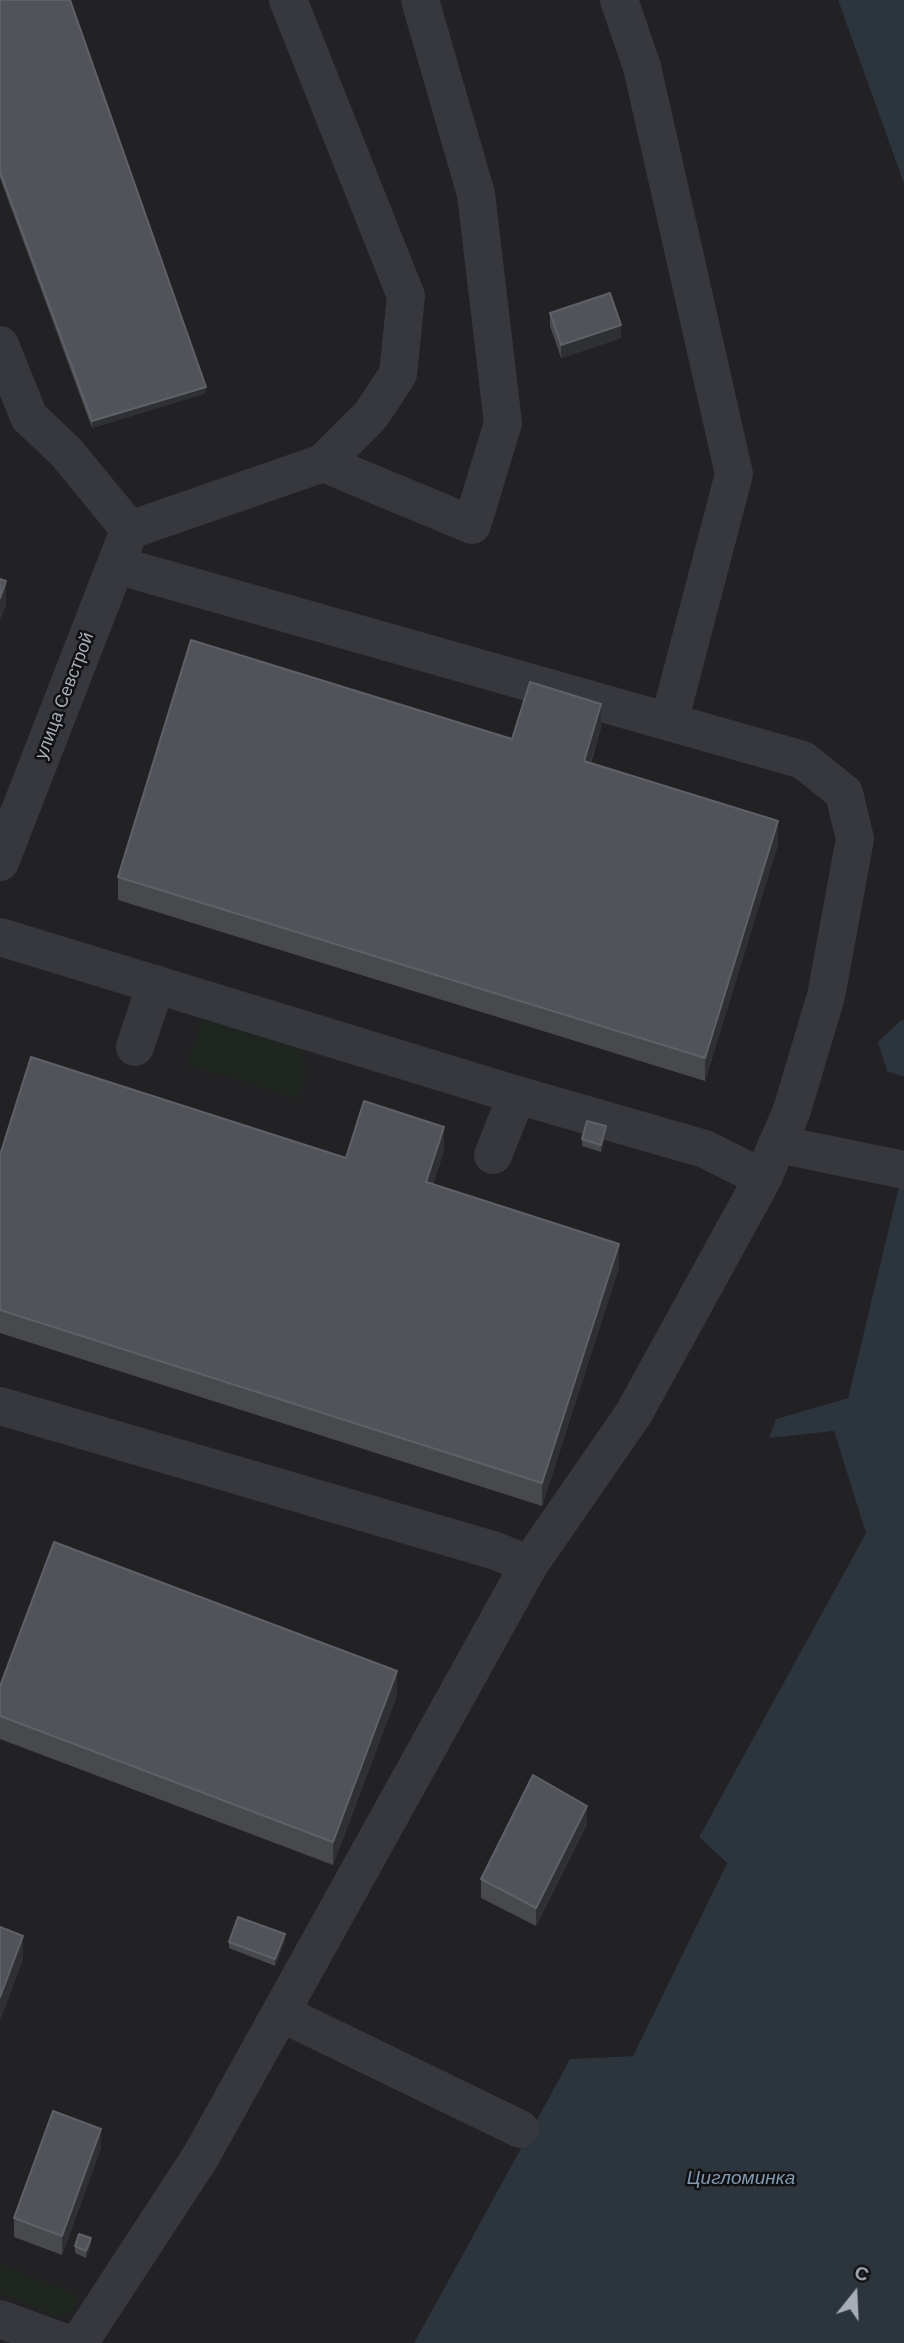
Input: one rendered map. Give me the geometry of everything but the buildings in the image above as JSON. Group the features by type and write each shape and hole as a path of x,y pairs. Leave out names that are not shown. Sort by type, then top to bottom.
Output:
{"lane":[{"path":"0,345 14,414 66,452 130,530 323,463 371,415 398,374 406,296 288,0"},
{"path":"323,463 472,525 503,423 476,194 420,0"},
{"path":"619,0 642,67 734,474 670,722"},
{"name":"улица Севстрой","path":"0,862 130,530"},
{"path":"79,2343 201,2156 529,1565 634,1413 763,1178 792,1110 826,996 855,839 844,793 803,760 116,565"},
{"path":"0,937 517,1095 705,1149 763,1178"},
{"path":"135,1047 156,984"},
{"path":"493,1155 517,1095"},
{"path":"778,1144 904,1170"},
{"path":"0,1406 496,1551 529,1565"},
{"path":"281,2012 520,2129"},
{"path":"0,2319 66,2343"}],"shaded area":[{"path":"0,0 838,0 904,184 904,1020 901,1020 887,1070 904,1077 904,1165 848,1398 776,1419 770,1437 834,1431 867,1532 699,1837 727,1863 633,2056 570,2059 414,2343 0,2343"},
{"path":"203,1019 303,1045 305,1079 299,1099 187,1064"},
{"path":"0,2264 79,2295 74,2312 56,2316 0,2293"}],"water":[{"path":"838,0 904,0 904,184"},
{"path":"904,1020 904,1077 887,1071 878,1042"},
{"name":"Цигломинка","path":"904,1165 904,2343 414,2343 570,2059 633,2056 727,1863 699,1837 866,1533 834,1431 769,1438 776,1419 848,1398"}]}
